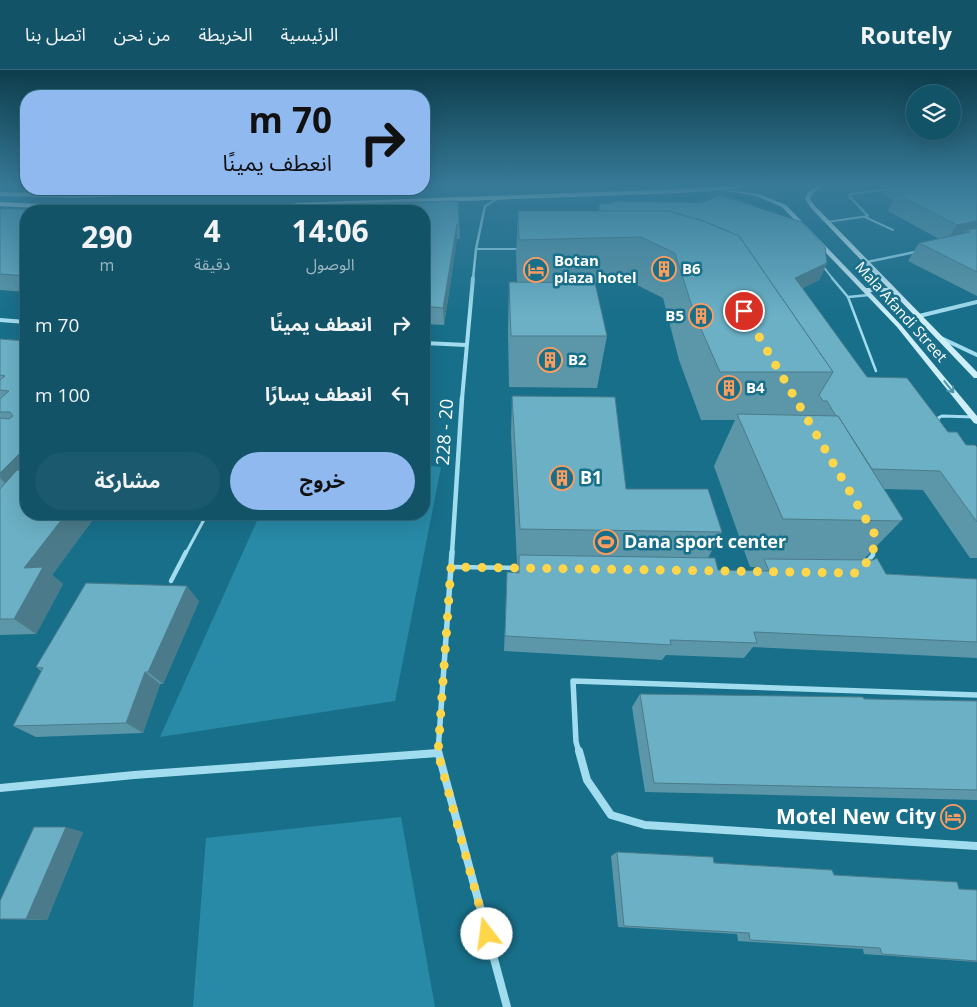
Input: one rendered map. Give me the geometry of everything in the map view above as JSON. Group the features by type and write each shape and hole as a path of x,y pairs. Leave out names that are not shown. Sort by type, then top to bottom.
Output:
{"main road":[{"name":"Mala Afandi Street","path":"806,229 899,326 975,419"},
{"name":"Mala Afandi Street","path":"835,229 977,376"},
{"path":"867,293 894,290"}],"street":[{"name":"228 - 20","path":"480,229 476,249 466,345 438,753 507,1007"},
{"path":"867,262 922,250"},
{"path":"919,316 977,302"},
{"path":"0,320 20,322"},
{"path":"940,338 977,355"},
{"path":"430,343 466,345"},
{"path":"977,695 573,681 576,742 587,780 611,815 654,826 977,846"},
{"path":"0,788 134,775 438,753"}],"lane":[{"path":"476,249 524,250"},
{"path":"820,263 848,297 876,371"},
{"path":"848,297 867,293"},
{"path":"945,430 938,422 938,418 942,416 975,419"},
{"path":"171,581 204,520"},
{"path":"862,567 873,555 874,540"},
{"path":"451,567 530,568"}],"shaded area":[{"path":"430,466 441,467 395,701 160,737 257,520 430,520"},
{"path":"401,817 435,1007 193,1007 206,838"}],"building":[{"path":"0,229 20,229 20,276 0,274"},
{"path":"430,229 456,229 443,308 430,307"},
{"path":"519,229 722,229 739,236 833,372 720,372 694,313 675,253 641,237 519,240"},
{"path":"722,229 808,229 825,247 827,263 795,278 867,377 907,378 948,432 957,432 966,445 975,445 977,447 977,522 940,471 872,469 838,416 836,416 827,401 823,401 819,395 833,372 739,236"},
{"path":"977,229 977,272 919,243 970,232 966,230"},
{"path":"509,282 595,283 607,336 511,336"},
{"path":"0,339 20,341 20,453 0,473 0,418 9,419 13,416 10,412 0,412 0,399 9,391 0,390 0,380 5,376 0,375"},
{"path":"512,396 615,397 626,489 708,489 722,532 520,529"},
{"path":"737,414 838,416 903,519 901,521 783,519"},
{"path":"17,470 20,470 20,520 61,520 24,568 43,567 14,619 0,619 0,489"},
{"path":"519,555 715,558 718,570 769,571 764,559 873,560 877,558 886,574 977,579 977,642 754,632 757,643 670,640 671,645 505,636 507,572 519,573"},
{"path":"86,583 187,586 148,672 145,672 126,723 13,726 43,668 36,667"},
{"path":"640,694 863,697 864,699 977,701 977,790 654,783"},
{"path":"34,827 66,827 26,919 0,919 0,901"},
{"path":"617,852 713,857 714,863 832,870 834,875 957,882 959,889 977,890 977,961 882,954 880,948 750,940 749,933 624,926"}],"place":[{"name":"B6","path":"664,269"},
{"name":"Botan plaza hotel","path":"536,270"},
{"name":"B5","path":"701,316"},
{"name":"B2","path":"550,360"},
{"name":"B4","path":"729,388"},
{"name":"B1","path":"562,478"},
{"name":"Dana sport center","path":"606,542"},
{"name":"Motel New City","path":"953,817"}],"route":[{"path":"487,934 438,753 451,567 857,573 873,555 874,533 744,311"}]}
